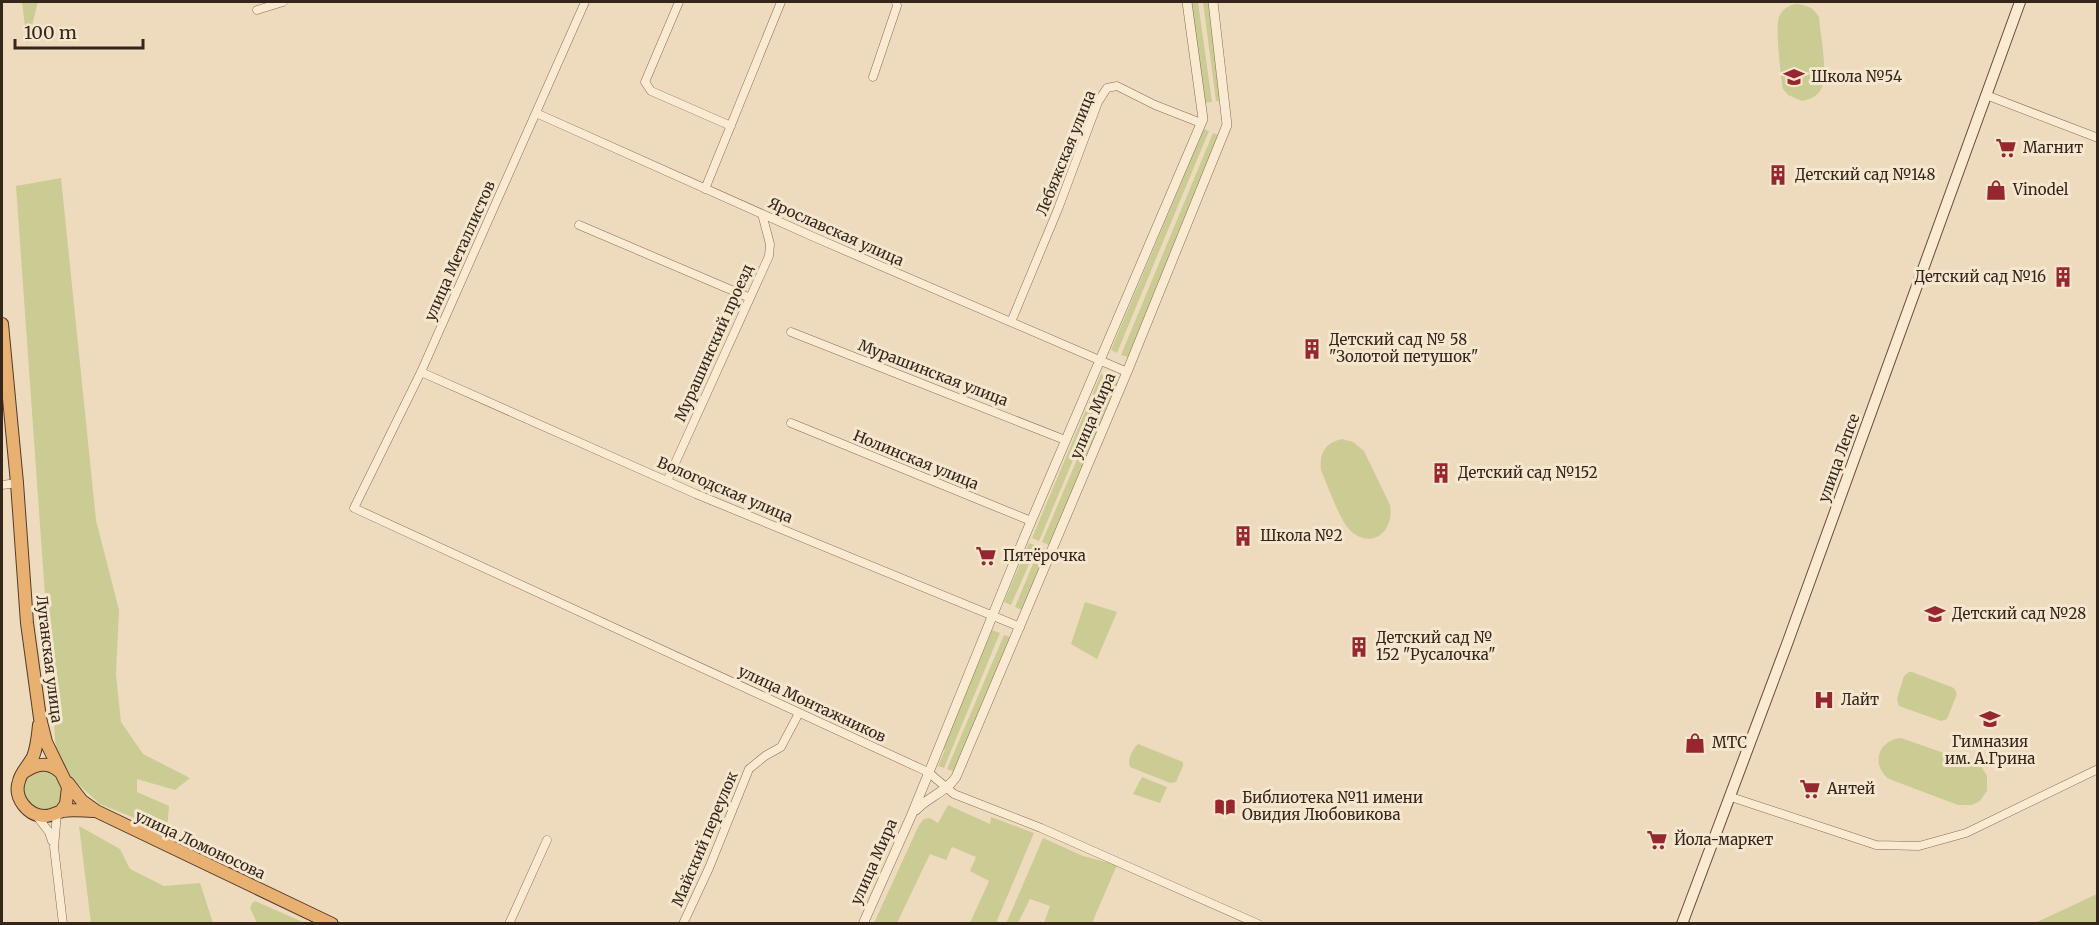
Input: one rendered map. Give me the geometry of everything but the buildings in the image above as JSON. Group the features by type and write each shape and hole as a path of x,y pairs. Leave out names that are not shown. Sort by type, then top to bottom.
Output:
{"highway":[{"name":"Луганская улица","path":"2,324 27,623 39,718 52,756 64,776"},
{"path":"39,718 38,741 18,784 18,792 24,806 36,815 46,816 59,812 96,811"},
{"path":"24,772 31,767 48,764 64,776 68,795 66,804 59,812"},
{"name":"улица Ломоносова","path":"64,776 82,801 96,811 332,924"}],"main road":[{"name":"улица Лепсе","path":"1682,924 1731,796 2020,2"}],"street":[{"path":"256,10 283,2"},
{"name":"улица Металлистов","path":"354,508 421,372 585,2"},
{"path":"679,2 645,82 651,91 731,126"},
{"path":"705,189 781,2"},
{"path":"873,77 897,6 896,2"},
{"name":"улица Мира","path":"863,924 912,814 1065,440 1202,123 1187,2"},
{"name":"улица Мира","path":"912,814 924,802 946,789 956,777 1127,372 1227,125 1213,2"},
{"name":"Лебяжская улица","path":"1011,322 1059,209 1098,102 1107,88 1117,86 1155,105 1202,123"},
{"path":"1986,95 2097,138"},
{"name":"Ярославская улица","path":"536,113 1127,372"},
{"name":"Мурашинский проезд","path":"667,481 769,256 770,244 762,214"},
{"path":"579,225 750,298"},
{"name":"Мурашинская улица","path":"791,332 1065,440"},
{"name":"Вологодская улица","path":"421,372 667,481 1020,627"},
{"name":"Нолинская улица","path":"791,423 1031,521"},
{"path":"2,485 17,483"},
{"name":"улица Монтажников","path":"354,508 928,772 954,794 1041,828 1258,924"},
{"name":"Майский переулок","path":"683,924 709,868 749,769 781,747 800,713"},
{"path":"1731,796 1876,845 1918,846 1966,833 2097,769"},
{"path":"54,848 59,812"},
{"path":"36,815 49,832 54,848 63,924"},
{"path":"509,924 547,840"}],"green space":[{"path":"22,2 38,2 27,44"},
{"path":"1191,2 1198,2 1212,102 1204,103"},
{"path":"1203,2 1209,2 1222,101 1216,101"},
{"path":"1797,4 1810,8 1819,17 1824,65 1823,83 1819,92 1802,101 1788,95 1783,89 1778,41 1780,14 1791,5"},
{"path":"1204,129 1209,131 1117,353 1111,350"},
{"path":"1213,133 1218,135 1128,357 1121,355"},
{"path":"61,178 96,520 119,610 116,675 121,722 143,754 190,778 175,790 137,779 137,792 169,806 167,831 100,804 57,765 16,186"},
{"path":"1101,374 1108,377 1039,541 1032,538"},
{"path":"1111,379 1118,382 1049,545 1042,542"},
{"path":"1342,439 1353,442 1364,451 1390,505 1389,523 1380,535 1373,538 1366,539 1358,536 1346,525 1321,470 1324,450 1331,443"},
{"path":"1029,543 1037,546 1011,605 1004,602"},
{"path":"1040,547 1047,550 1022,610 1015,607"},
{"path":"1085,602 1117,612 1097,659 1071,644"},
{"path":"992,630 1000,633 944,768 938,766 945,750 943,749"},
{"path":"1004,635 1010,637 955,772 947,769"},
{"path":"1909,672 1954,688 1957,694 1947,719 1941,721 1899,706 1897,699 1904,676"},
{"path":"1901,738 1981,766 1987,776 1987,791 1980,801 1972,805 1958,805 1889,779 1880,767 1879,754 1886,743"},
{"path":"1138,744 1183,762 1176,782 1170,783 1130,767 1131,754"},
{"path":"43,770 57,776 63,790 57,804 43,810 29,804 23,790 29,776"},
{"path":"1142,777 1167,787 1160,803 1133,794"},
{"path":"948,805 990,824 991,817 1034,833 996,923 970,923 989,881 970,871 976,857 952,847 946,860 930,854 897,923 874,923 919,825 924,819 930,818 938,823"},
{"path":"79,826 120,849 130,869 164,886 200,883 213,923 91,923"},
{"path":"1043,838 1083,856 1117,865 1092,923 1044,923 1050,906 1030,899 1018,923 1006,924"},
{"path":"2097,894 2097,923 2035,923"},
{"path":"255,901 305,923 257,923 250,908"}],"place":[{"name":"Школа №54","path":"1794,77"},
{"name":"Магнит","path":"2006,148"},
{"name":"Детский сад №148","path":"1778,175"},
{"name":"Vinodel","path":"1996,190"},
{"name":"Детский сад №16","path":"2063,277"},
{"name":"Детский сад № 58 \"Золотой петушок\"","path":"1312,349"},
{"name":"Детский сад №152","path":"1441,473"},
{"name":"Школа №2","path":"1243,536"},
{"name":"Пятёрочка","path":"986,556"},
{"name":"Детский сад №28","path":"1935,614"},
{"name":"Детский сад № 152 \"Русалочка\"","path":"1359,647"},
{"name":"Лайт","path":"1824,700"},
{"name":"Гимназия им. А.Грина","path":"1990,719"},
{"name":"МТС","path":"1695,743"},
{"name":"Антей","path":"1810,789"},
{"name":"Библиотека №11 имени Овидия Любовикова","path":"1225,807"},
{"name":"Йола-маркет","path":"1657,840"}]}
